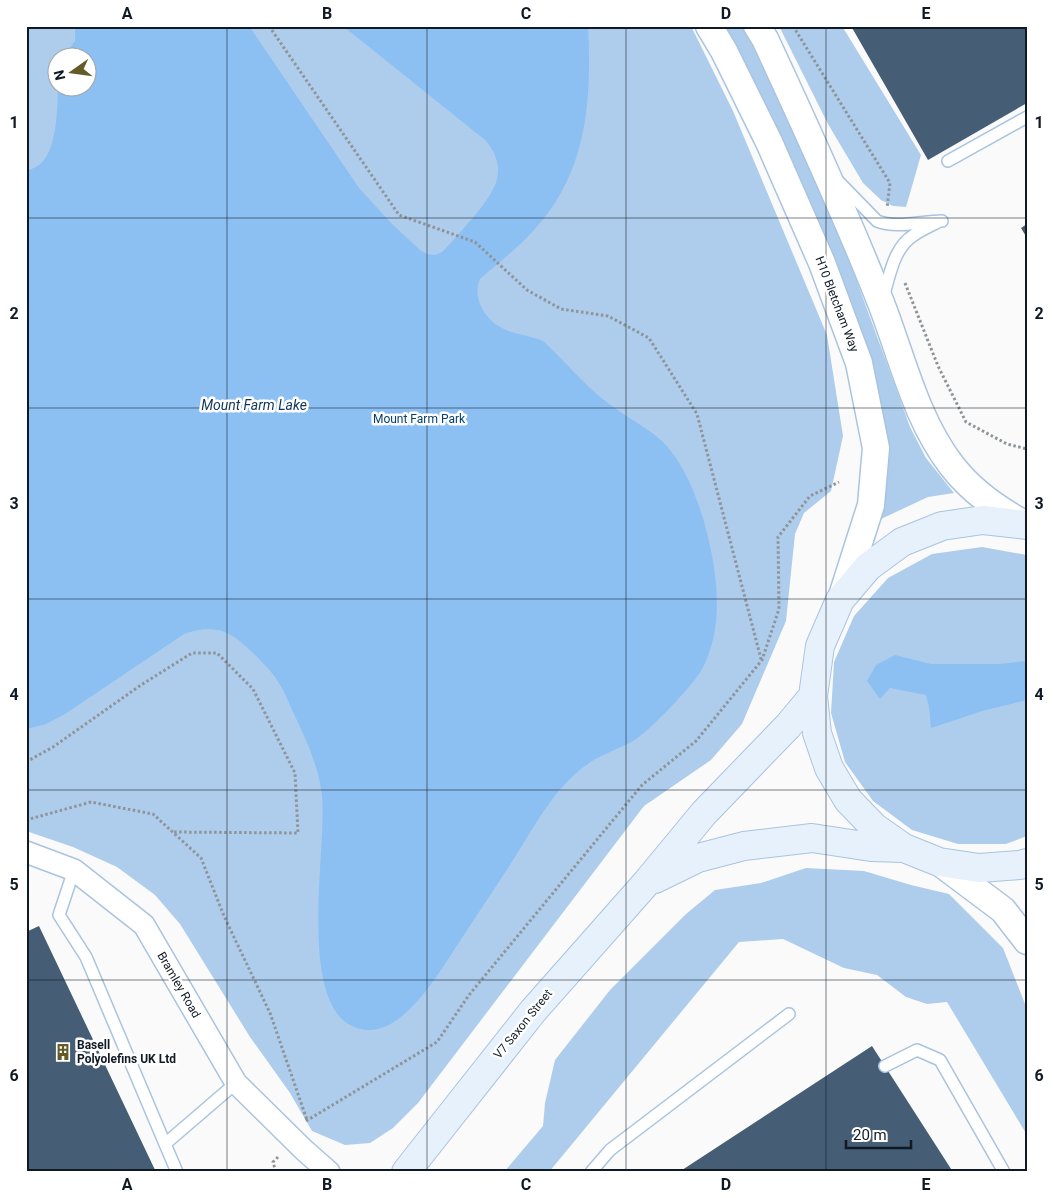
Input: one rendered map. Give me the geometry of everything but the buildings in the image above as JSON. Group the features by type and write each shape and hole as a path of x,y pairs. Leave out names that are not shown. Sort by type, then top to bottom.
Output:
{"main road":[{"path":"1026,525 983,520 942,526 902,542 868,567 840,600 820,646 813,696 817,733 829,768 848,800 874,827 904,848 939,862 980,868 1027,863"},
{"name":"V7 Saxon Street","path":"406,1172 533,1011 647,882 704,813 788,726 813,696"},
{"name":"V7 Saxon Street","path":"647,882 698,858 744,846 812,838 872,847 904,848"}],"street":[{"name":"H10 Bletcham Way","path":"710,26 769,142 822,263 859,363 876,448 871,505 840,600"},
{"path":"757,26 765,39 823,165 881,304 924,420 951,466 966,482 998,509 1026,525"},
{"name":"Bramley Road","path":"26,852 74,870 144,925 236,1083 299,1145 330,1172"},
{"path":"939,862 1003,910 1027,941"},
{"path":"299,1145 309,1172"}],"lane":[{"path":"948,161 1027,117"},
{"path":"823,165 877,221 886,225 942,221 913,235 901,247 895,259 881,304"},
{"path":"74,870 59,915 86,957 177,1172"},
{"path":"591,1172 610,1150 789,1014"},
{"path":"885,1066 917,1050 940,1060 1004,1172"},
{"path":"165,1144 236,1083"}],"path":[{"path":"268,26 398,215 475,242 527,290 561,309 608,316 650,338 697,414 762,660"},
{"path":"966,422 1007,444 1027,449"},
{"path":"307,1120 437,1042 469,995 642,785 696,741 762,660 779,609 778,537 810,496 839,482"},
{"path":"26,762 53,747 141,685 192,653 217,653 253,690 295,773 298,833 173,832"},
{"path":"26,820 91,802 154,814 201,858 224,916 270,1013 307,1120 299,1145"}],"green space":[{"name":"Mount Farm Lake","path":"26,26 691,26 733,111 827,335 843,436 831,491 804,513 795,534 786,621 742,724 711,760 644,806 418,1103 393,1128 370,1143 345,1145 312,1131 290,1093 250,1037 180,924 155,895 117,867 73,847 26,831"},
{"path":"725,26 744,26 763,58 832,213 910,427 926,458 954,493 928,497 881,519 883,439 823,234 762,97"},
{"path":"779,26 842,26 921,155 906,207 893,206 881,200 863,183 828,124"},
{"path":"982,547 1027,555 1027,836 1006,844 958,844 912,830 873,801 845,762 831,713 834,662 854,616 888,578 932,554"},
{"path":"806,868 864,871 949,894 1003,948 1027,1009 1027,1135 947,1002 927,1004 906,997 877,975 844,968 783,939 739,942 549,1172 504,1172 543,1126 545,1103 555,1060 610,990 686,914 715,890 761,883"}],"water":[{"name":"Mount Farm Lake","path":"75,26 249,26 359,188 392,224 420,250 427,254 435,255 442,252 449,245 490,195 498,173 496,158 485,140 343,26 588,26 589,82 587,108 575,160 565,185 552,208 515,249 480,279 478,286 479,300 485,313 496,324 517,334 543,341 596,393 656,436 668,447 678,461 687,476 701,511 710,545 717,603 715,631 712,645 701,671 669,709 640,736 589,763 563,786 542,814 427,990 399,1019 383,1027 367,1030 350,1025 334,1009 324,984 318,919 323,820 322,796 318,775 308,745 286,696 268,668 245,645 229,634 214,629 184,634 65,714 46,724 26,729 26,170 37,167 44,160 50,149 56,124 58,98 98,98 98,48 70,48 75,41"},
{"path":"895,655 931,664 998,664 1027,661 1027,700 982,711 931,728 926,695 890,688 880,699 867,681 876,665"}],"place":[{"name":"Basell Polyolefins UK Ltd","path":"63,1052"}],"park label":[{"name":"Mount Farm Park","path":"419,419"}]}
